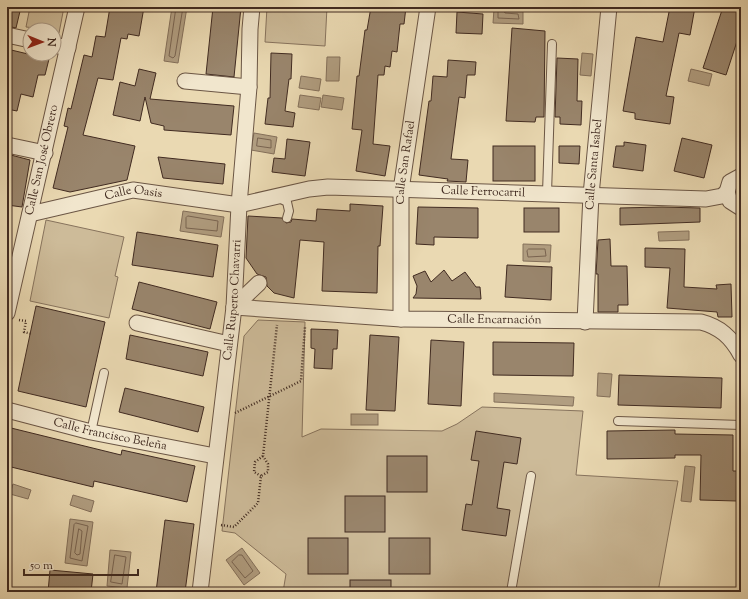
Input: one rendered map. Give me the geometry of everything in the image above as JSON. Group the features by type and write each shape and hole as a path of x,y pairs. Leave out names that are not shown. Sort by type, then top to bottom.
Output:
{"street":[{"name":"Calle San José Obrero","path":"62,44 76,7"},
{"name":"Calle Ruperto Chavarri","path":"200,592 219,422 234,308 239,205 249,87 252,7"},
{"name":"Calle San Rafael","path":"401,319 401,190 428,7"},
{"name":"Calle Santa Isabel","path":"584,322 591,195 610,7"},
{"path":"7,35 22,38"},
{"name":"Calle San José Obrero","path":"13,316 30,214 44,153 59,62"},
{"path":"185,81 249,87"},
{"path":"7,144 44,153"},
{"path":"741,176 730,182 727,192 730,202 741,208"},
{"name":"Calle Ferrocarril","path":"239,205 317,188 547,193 706,199 722,196 727,192"},
{"name":"Calle Oasis","path":"30,214 133,190 239,205"},
{"path":"234,308 259,282"},
{"name":"Calle Encarnación","path":"234,308 401,319 701,322 713,325 723,331 732,340 741,355"},
{"path":"137,324 229,344"},
{"name":"Calle Francisco Beleña","path":"7,410 91,432 215,456"}],"lane":[{"path":"547,193 552,44"},
{"path":"274,197 283,199 287,202 289,211 287,218"},
{"path":"91,432 104,373"},
{"path":"618,420 741,425"},
{"path":"511,592 531,476"}],"path":[{"path":"261,476 268,472 268,464 263,456 279,311"},
{"path":"219,422 269,395 301,381 306,312"},
{"path":"13,316 26,321 24,332 32,334"},
{"path":"261,476 254,472 255,462 263,456"},
{"path":"207,524 234,526 258,504 261,476"}],"shaded area":[{"path":"30,7 64,7 61,22 27,22"},
{"path":"267,7 327,7 325,46 265,42"},
{"path":"46,220 124,237 115,276 118,277 109,318 30,301"},
{"path":"258,320 305,322 302,437 321,429 442,431 457,424 482,407 583,411 576,475 678,481 658,592 283,592 286,574 235,533 222,531 244,336"}],"water":[{"path":"172,7 187,7 178,63 164,61"},
{"path":"494,9 523,9 523,24 493,23"},
{"path":"582,53 593,54 591,76 580,75"},
{"path":"327,57 340,57 339,81 326,81"},
{"path":"691,69 712,74 709,86 688,81"},
{"path":"301,76 321,79 319,91 299,88"},
{"path":"300,95 321,98 319,110 298,107"},
{"path":"323,95 344,98 342,110 321,107"},
{"path":"254,133 277,137 274,154 251,150"},
{"path":"183,211 224,217 221,237 180,231"},
{"path":"689,231 689,240 659,241 658,232"},
{"path":"523,244 551,245 550,262 523,261"},
{"path":"598,373 612,374 610,397 597,396"},
{"path":"494,393 574,397 573,406 494,402"},
{"path":"351,414 378,414 378,425 351,425"},
{"path":"685,466 695,467 691,502 681,501"},
{"path":"13,484 31,490 28,499 10,494"},
{"path":"73,495 94,501 91,512 70,505"},
{"path":"70,519 93,522 87,566 65,563"},
{"path":"242,548 260,573 244,585 226,560"},
{"path":"110,550 131,552 127,588 107,586"}],"building":[{"path":"7,7 21,7 16,28 7,26"},
{"path":"110,7 144,7 139,36 128,34 127,39 121,38 113,80 98,78 83,135 135,146 127,180 70,192 53,188 68,127 64,126 68,108 71,109 84,55 92,57 96,36 105,37"},
{"path":"213,7 241,7 234,77 206,74"},
{"path":"371,7 406,7 404,24 400,24 397,52 392,51 390,67 385,66 384,75 378,75 373,144 390,146 385,176 356,171 362,130 352,129 357,76 359,76 365,30 367,30"},
{"path":"670,7 695,7 690,35 679,33 666,96 674,97 670,124 635,119 635,113 623,111 636,37 663,42"},
{"path":"723,7 741,12 741,29 726,75 703,68"},
{"path":"457,12 483,14 482,34 456,33"},
{"path":"512,28 545,31 544,117 536,117 535,122 506,121"},
{"path":"7,49 22,53 22,62 48,62 45,75 38,75 33,97 21,94 17,111 7,109"},
{"path":"271,53 292,54 291,79 289,79 285,111 295,113 293,127 265,124 268,98 270,98"},
{"path":"557,58 578,59 577,101 582,101 581,125 560,124 560,117 555,117"},
{"path":"448,60 476,62 475,75 467,75 465,98 459,97 451,159 468,160 466,182 447,181 448,179 419,175 429,101 431,101 433,76 447,77"},
{"path":"139,69 156,73 150,99 234,106 231,135 164,130 164,126 151,123 145,97 140,121 113,115 120,82 135,86"},
{"path":"682,138 712,145 704,178 674,171"},
{"path":"287,139 310,142 305,176 272,172 274,158 285,159"},
{"path":"624,142 646,145 643,171 613,167 616,146 624,146"},
{"path":"493,146 535,146 535,181 493,181"},
{"path":"559,146 580,146 579,164 559,163"},
{"path":"7,154 30,160 22,207 7,205"},
{"path":"158,157 225,164 223,184 163,178"},
{"path":"350,204 383,206 380,246 378,246 377,293 322,291 324,242 300,240 294,298 274,293 267,286 266,277 257,274 246,258 248,216 282,218 286,223 291,222 292,219 316,221 317,209 350,211"},
{"path":"418,207 478,208 478,238 434,237 434,245 416,244"},
{"path":"524,208 559,208 559,232 524,232"},
{"path":"620,208 700,208 700,222 620,225"},
{"path":"137,232 218,245 213,277 132,265"},
{"path":"610,239 611,266 627,266 628,305 618,305 618,312 598,312 598,274 596,274 598,240"},
{"path":"645,248 685,249 684,287 717,289 716,285 731,284 732,317 718,317 717,312 667,308 670,268 645,267"},
{"path":"507,265 552,267 551,300 505,297"},
{"path":"444,270 452,281 465,272 476,287 480,287 481,299 413,298 416,294 417,286 413,276 425,271 431,282"},
{"path":"139,282 217,302 210,329 132,309"},
{"path":"36,306 105,322 86,407 18,391"},
{"path":"311,329 338,330 337,349 333,349 332,369 314,368 315,349 311,348"},
{"path":"130,335 208,352 203,376 126,359"},
{"path":"370,335 399,337 395,411 366,410"},
{"path":"431,340 464,342 461,406 428,404"},
{"path":"493,342 574,343 573,376 493,375"},
{"path":"619,375 722,378 721,408 618,405"},
{"path":"125,388 204,407 198,432 119,412"},
{"path":"7,427 121,455 122,450 195,466 187,502 94,481 93,487 7,466"},
{"path":"675,430 675,434 733,435 733,471 737,471 737,501 700,500 701,455 675,455 675,458 607,459 607,431"},
{"path":"476,431 521,438 517,464 504,462 497,508 510,510 506,536 462,530 466,504 472,505 479,461 471,460"},
{"path":"387,456 427,456 427,492 387,492"},
{"path":"345,496 385,496 385,532 345,532"},
{"path":"165,520 194,524 185,592 156,592"},
{"path":"308,538 348,538 348,574 308,574"},
{"path":"389,538 430,538 430,574 389,574"},
{"path":"50,570 93,574 91,592 48,592"},
{"path":"350,580 391,580 391,592 350,592"}]}
